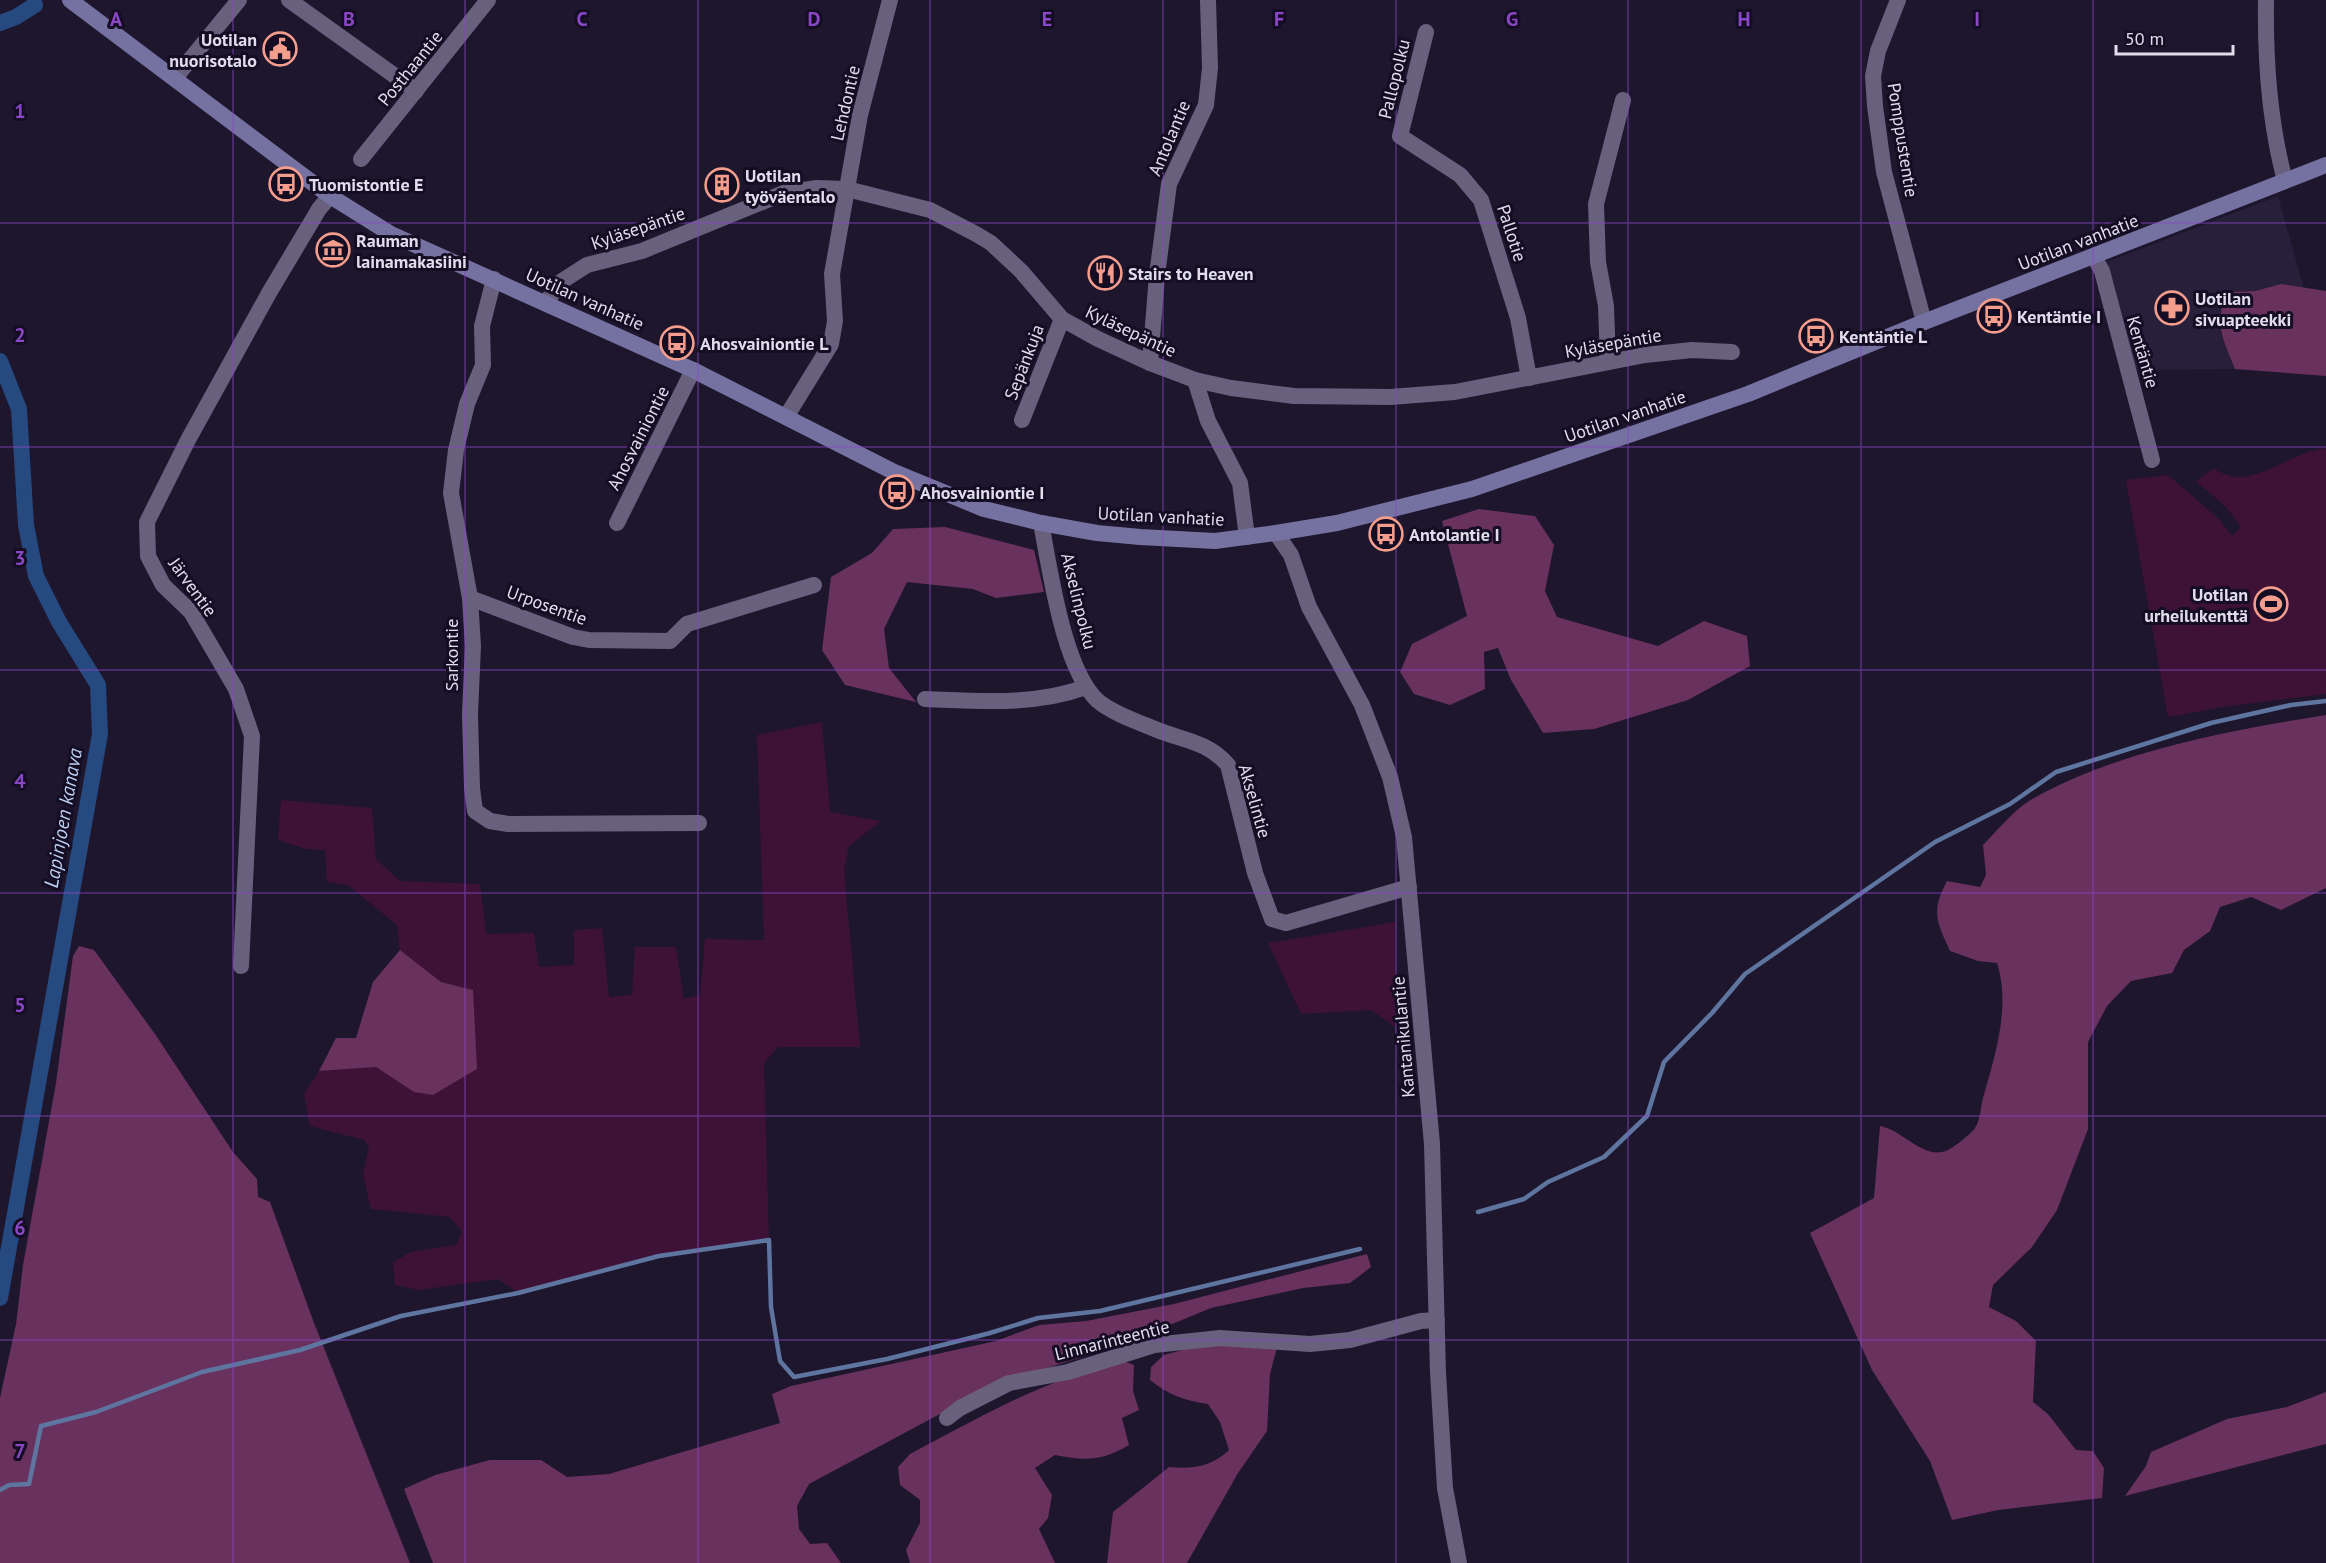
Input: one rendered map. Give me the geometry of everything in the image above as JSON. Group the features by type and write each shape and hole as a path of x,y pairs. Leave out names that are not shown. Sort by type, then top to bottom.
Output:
{"main road":[{"name":"Uotilan vanhatie","path":"70,0 330,196 392,234 693,370 894,472 984,508 1041,524 1140,537 1215,541 1276,533 1337,523 1472,489 1748,394 1924,322 2326,165"}],"street":[{"path":"175,78 239,0"},
{"path":"289,0 416,91"},
{"name":"Posthaantie","path":"361,159 488,0"},
{"name":"Lehdontie","path":"786,417 831,344 835,321 832,274 860,116 890,0"},
{"name":"Antolantie","path":"1150,363 1157,275 1169,184 1206,105 1210,68 1208,0"},
{"name":"Pomppustentie","path":"1898,0 1878,51 1874,76 1875,106 1884,172 1924,322"},
{"path":"2266,0 2267,89 2276,146 2285,181"},
{"name":"Pallopolku","path":"1400,136 1426,32"},
{"path":"1608,362 1606,306 1598,262 1596,204 1623,99"},
{"name":"Pallotie","path":"1400,136 1460,175 1481,200 1518,318 1529,378"},
{"name":"Kyläsepäntie","path":"546,302 562,281 587,266 642,251 784,194 817,188 847,189 930,210 991,243 1021,272 1062,319 1150,363 1195,380 1231,388 1294,396 1390,397 1455,392 1608,362 1692,350 1732,352"},
{"name":"Järventie","path":"241,966 252,736 236,689 192,612 163,585 148,556 147,522 188,440 268,293 319,209 330,196"},
{"name":"Kentäntie","path":"2094,257 2102,271 2152,460"},
{"name":"Sarkontie","path":"494,279 482,326 483,365 467,404 456,450 451,493 470,598 473,646 470,703 471,777 475,811 490,821 507,824 699,823"},
{"name":"Sepänkuja","path":"1022,420 1062,319"},
{"name":"Ahosvainiontie","path":"617,523 693,370"},
{"path":"1195,380 1208,421 1240,483 1247,537"},
{"name":"Akselinpolku","path":"1041,524 1050,579 1074,662 1086,687"},
{"name":"Kantanikulantie","path":"1276,533 1291,555 1309,607 1362,705 1390,777 1404,837 1432,1144 1445,1488 1459,1563"},
{"name":"Urposentie","path":"470,598 573,637 589,640 670,641 687,624 814,585"},
{"path":"925,699 1014,701 1060,696 1086,687"},
{"name":"Akselintie","path":"1086,687 1099,702 1156,729 1216,752 1228,765 1255,873 1272,919 1287,923 1409,887"},
{"name":"Linnarinteentie","path":"947,1418 960,1408 1009,1383 1068,1372 1154,1345 1220,1338 1310,1344 1350,1340 1421,1321 1437,1320"}],"shaded area":[{"path":"2278,196 2304,289 2281,284 2255,291 2229,292 2220,306 2221,332 2235,369 2136,370 2107,262"},
{"path":"2281,284 2326,291 2326,376 2235,369 2220,321 2221,311 2229,292 2255,291"},
{"path":"2326,448 2326,694 2223,707 2168,717 2126,480 2168,475 2219,519 2232,536 2241,527 2226,507 2196,481 2213,469 2233,476 2245,477 2305,453"},
{"path":"1479,509 1535,516 1554,545 1545,591 1557,617 1658,646 1704,621 1747,636 1750,666 1688,700 1594,729 1543,733 1511,680 1498,648 1484,652 1485,689 1450,705 1414,694 1400,672 1412,644 1467,616 1442,521"},
{"path":"945,527 1034,550 1044,592 996,598 973,589 907,582 884,629 889,668 916,702 845,685 822,650 831,577 872,553 893,529"},
{"path":"2326,715 2326,888 2281,910 2251,897 2220,907 2210,931 2184,950 2172,973 2131,981 2107,1006 2088,1042 2088,1129 2057,1210 2032,1247 1993,1285 1989,1307 2016,1321 2036,1341 2033,1402 2048,1414 2076,1450 2093,1451 2104,1468 2102,1498 1998,1510 1952,1520 1930,1461 1872,1370 1810,1233 1874,1198 1880,1126 1897,1133 1921,1148 1937,1152 1946,1151 1961,1141 1973,1131 1978,1121 2000,1031 2001,980 1997,963 1978,961 1950,951 1941,932 1937,916 1942,891 1947,881 1980,887 1986,875 1983,845 2023,805 2062,784 2134,756 2173,745"},
{"path":"822,722 830,812 881,821 849,846 844,870 860,1047 778,1047 764,1063 769,1240 659,1256 518,1293 498,1279 419,1290 395,1285 393,1263 410,1252 456,1245 462,1232 450,1217 371,1209 363,1174 369,1147 364,1140 310,1126 304,1094 319,1071 376,1067 414,1092 473,990 441,982 400,950 397,925 348,885 327,882 325,850 306,849 278,840 281,800 372,808 376,859 400,881 480,884 486,934 534,933 539,967 574,965 574,930 602,928 609,997 632,995 635,947 676,947 684,999 700,995 705,939 764,940 757,735"},
{"path":"1395,922 1395,1027 1371,1010 1301,1014 1268,943"},
{"path":"79,946 94,950 155,1034 233,1152 257,1179 258,1197 270,1202 314,1323 410,1563 0,1563 0,1398 16,1324 23,1265 56,1083 73,956"},
{"path":"400,950 441,982 473,990 477,1069 433,1095 414,1092 376,1067 319,1071 336,1038 356,1038 373,982"},
{"path":"1367,1254 1371,1267 1350,1283 1303,1288 1211,1308 1124,1344 1034,1372 940,1414 809,1484 797,1506 799,1529 810,1544 827,1543 841,1563 433,1563 404,1489 435,1475 490,1460 541,1460 567,1477 609,1474 780,1423 772,1394 791,1386 996,1341 1039,1325 1086,1321 1174,1304"},
{"path":"1234,1336 1279,1340 1270,1374 1267,1431 1238,1473 1187,1563 1107,1563 1113,1512 1169,1467 1201,1466 1229,1450 1220,1422 1208,1404 1185,1399 1164,1390 1150,1380 1151,1367 1164,1355"},
{"path":"1123,1361 1134,1365 1133,1391 1139,1410 1122,1418 1129,1445 1102,1457 1085,1459 1055,1455 1035,1468 1052,1495 1048,1518 1039,1529 1055,1563 910,1563 906,1550 920,1523 920,1500 900,1485 898,1467 910,1454 1039,1389 1066,1378"},
{"path":"2326,1392 2326,1444 2125,1496 2146,1466 2151,1452 2227,1419 2287,1407"}],"waterway":[{"name":"Lapinjoen kanava","path":"0,23 16,17 35,5"},
{"name":"Lapinjoen kanava","path":"0,361 19,409 26,525 36,576 59,622 98,685 100,734 0,1298"},
{"path":"1478,1212 1524,1199 1548,1182 1604,1157 1647,1116 1664,1062 1712,1013 1745,974 1935,842 2010,804 2056,772 2211,723 2291,705 2326,701"},
{"path":"0,1490 9,1485 29,1484 41,1426 96,1412 202,1372 300,1350 401,1316 518,1293 659,1256 769,1240 771,1307 780,1361 794,1377 887,1359 990,1333 1038,1318 1100,1311 1360,1249"}],"place":[{"name":"Uotilan nuorisotalo","path":"280,49"},
{"name":"Tuomistontie E","path":"286,184"},
{"name":"Uotilan työväentalo","path":"722,185"},
{"name":"Rauman lainamakasiini","path":"333,250"},
{"name":"Stairs to Heaven","path":"1105,273"},
{"name":"Uotilan sivuapteekki","path":"2172,308"},
{"name":"Kentäntie I","path":"1994,316"},
{"name":"Kentäntie L","path":"1816,336"},
{"name":"Ahosvainiontie L","path":"677,343"},
{"name":"Ahosvainiontie I","path":"897,492"},
{"name":"Antolantie I","path":"1386,534"},
{"name":"Uotilan urheilukenttä","path":"2271,604"}]}
